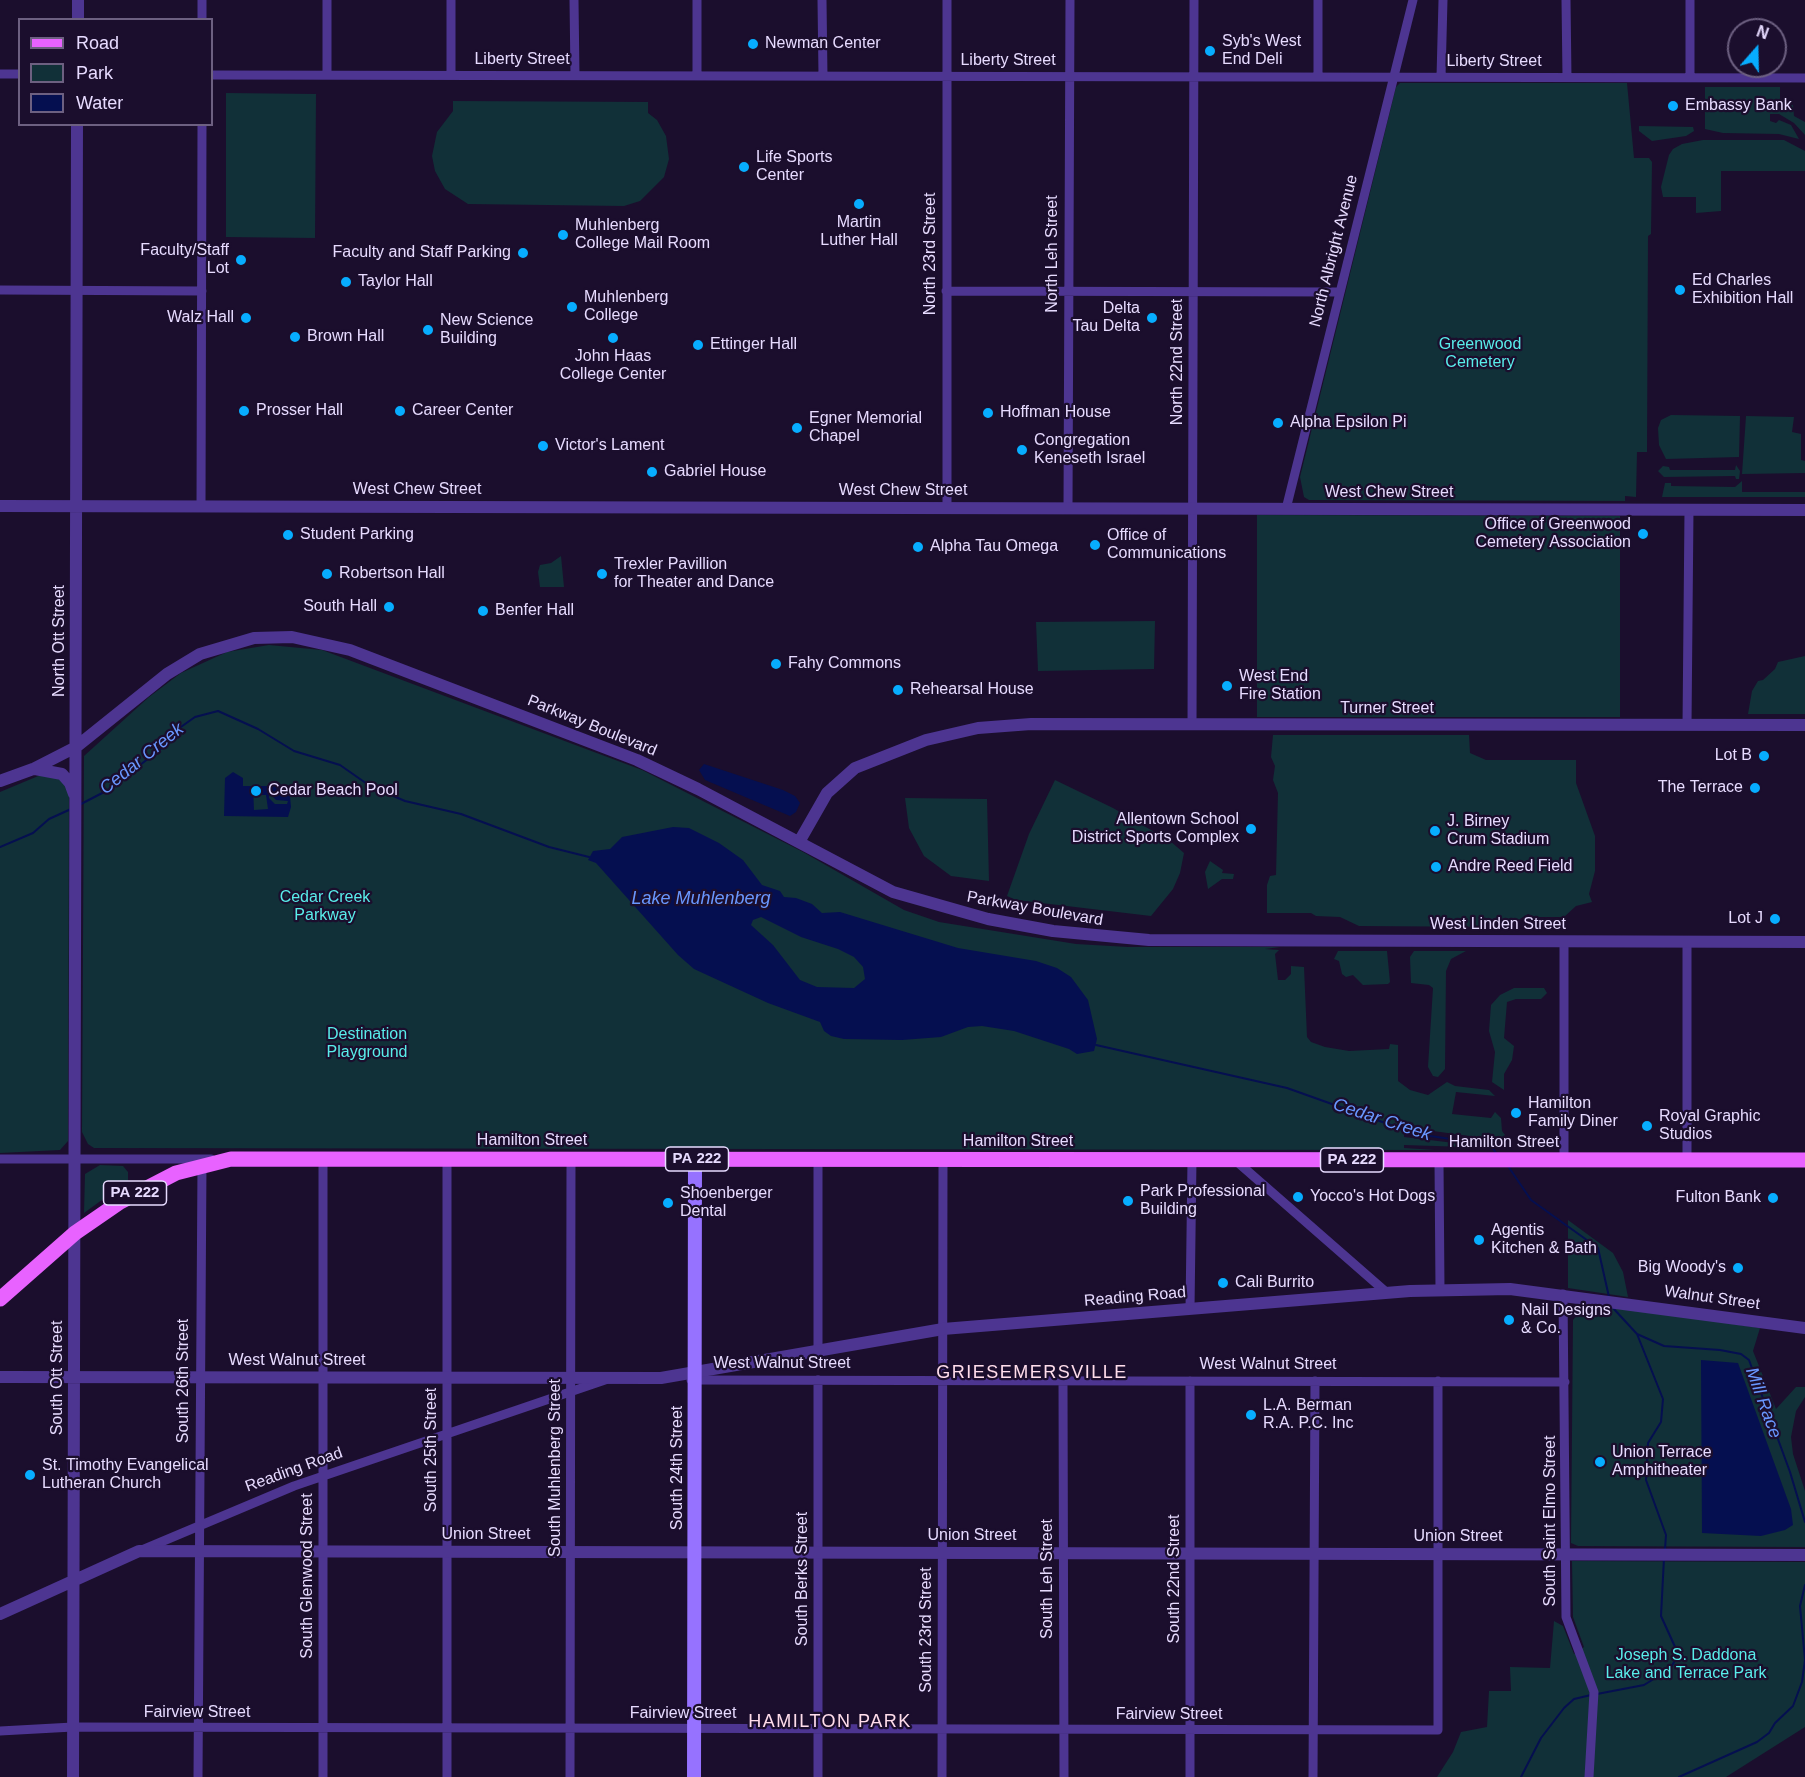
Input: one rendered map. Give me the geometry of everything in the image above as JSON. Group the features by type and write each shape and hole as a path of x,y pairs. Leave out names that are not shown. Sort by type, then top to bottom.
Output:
{"main road":[{"name":"Hamilton Street","path":"202,1164 231,1159 323,1158 1805,1160"},
{"name":"South 24th Street","path":"694,1777 695,1159"},
{"name":"PA 222","path":"0,1299 75,1233 136,1192 202,1164"}],"street":[{"path":"78,0 78,18"},
{"path":"202,0 202,18"},
{"path":"327,0 327,75"},
{"path":"450,75 451,0"},
{"path":"574,0 575,75"},
{"path":"697,0 697,76"},
{"path":"822,0 823,76"},
{"name":"North 23rd Street","path":"947,0 947,508"},
{"name":"North Leh Street","path":"1068,508 1070,0"},
{"name":"North 22nd Street","path":"1192,725 1194,0"},
{"path":"1318,0 1318,77"},
{"name":"North Albright Avenue","path":"1286,509 1338,292 1413,0"},
{"path":"1442,77 1443,0"},
{"path":"1566,0 1567,77"},
{"path":"1690,0 1690,77"},
{"path":"0,74 18,74"},
{"name":"Liberty Street","path":"213,75 1805,78"},
{"name":"North Ott Street","path":"75,1158 77,126"},
{"path":"201,507 202,126"},
{"path":"0,290 201,291"},
{"path":"946,291 1338,292"},
{"name":"West Chew Street","path":"0,506 1805,510"},
{"path":"1687,725 1689,510"},
{"name":"Parkway Boulevard","path":"0,781 33,769 76,747 167,674 200,654 254,638 311,639 350,650 637,760 698,789 893,892 955,912 1020,926 1094,936 1191,941"},
{"name":"Turner Street","path":"799,842 827,793 842,778 876,758 926,740 1004,725 1805,725"},
{"path":"33,769 62,774 70,783 76,798"},
{"name":"West Linden Street","path":"1191,941 1805,942"},
{"path":"1564,942 1564,1161"},
{"path":"1687,942 1687,1160"},
{"name":"South Ott Street","path":"73,1777 75,1158"},
{"name":"South Glenwood Street","path":"322,1777 323,1158"},
{"name":"Hamilton Street","path":"0,1159 231,1159"},
{"name":"South 25th Street","path":"447,1159 447,1777"},
{"name":"South Muhlenberg Street","path":"570,1777 571,1159"},
{"path":"818,1159 818,1351"},
{"name":"South 23rd Street","path":"942,1777 943,1160"},
{"path":"1190,1309 1192,1160"},
{"path":"1234,1160 1386,1292"},
{"path":"1439,1161 1440,1290"},
{"name":"South 26th Street","path":"198,1777 202,1164"},
{"name":"Reading Road","path":"661,1377 694,1376 943,1329 1119,1317 1386,1292 1507,1289 1614,1301"},
{"name":"South Saint Elmo Street","path":"1563,1294 1566,1617 1594,1692 1589,1777"},
{"name":"Walnut Street","path":"1614,1301 1805,1328"},
{"name":"West Walnut Street","path":"694,1376 819,1380 1565,1382"},
{"name":"West Walnut Street","path":"0,1377 447,1379 571,1385 607,1379 661,1377"},
{"name":"South Berks Street","path":"818,1777 819,1380"},
{"name":"South Leh Street","path":"1063,1381 1064,1777"},
{"name":"South 22nd Street","path":"1190,1381 1190,1777"},
{"path":"1313,1777 1315,1381"},
{"path":"1438,1381 1438,1553"},
{"name":"Reading Road","path":"0,1614 73,1579 199,1525 571,1385"},
{"name":"Union Street","path":"139,1551 1805,1555"},
{"name":"Fairview Street","path":"0,1731 73,1727 1438,1730 1438,1553"}],"green space":[{"name":"Greenwood Cemetery","path":"1400,83 1627,83 1634,158 1649,158 1652,162 1651,234 1648,236 1647,452 1637,452 1636,497 1625,496 1625,501 1309,500 1304,497 1300,477 1396,87"},
{"path":"1705,87 1780,87 1780,106 1793,105 1794,116 1805,122 1805,135 1794,123 1779,114 1770,114 1770,121 1776,123 1779,120 1791,125 1799,139 1779,134 1723,133 1705,129"},
{"path":"226,93 316,94 315,238 226,237"},
{"path":"453,101 648,102 648,113 657,120 666,136 669,159 664,177 640,201 624,206 468,204 445,189 435,171 432,156 437,132 453,111"},
{"path":"1639,126 1693,127 1694,131 1686,136 1652,141 1639,131"},
{"path":"1703,140 1784,140 1805,151 1805,171 1721,171 1721,211 1696,213 1696,197 1663,197 1661,187 1669,155 1673,149 1682,144"},
{"path":"1671,415 1740,416 1739,457 1666,459 1659,445 1658,428 1661,420"},
{"path":"1746,416 1794,417 1792,432 1801,434 1801,460 1805,461 1805,473 1742,474"},
{"path":"1736,465 1740,471 1739,479 1735,476 1664,477 1658,471 1663,466 1669,467 1670,470 1735,470"},
{"path":"1742,481 1742,492 1805,492 1805,497 1662,497 1665,483 1671,483 1671,486 1735,487"},
{"path":"1257,515 1620,516 1620,717 1257,717"},
{"path":"561,556 564,587 540,587 538,572 540,565 551,563"},
{"path":"1155,621 1154,669 1038,671 1036,622"},
{"name":"Cedar Creek Parkway","path":"269,645 322,650 642,770 803,852 904,910 939,922 1076,944 1128,947 1280,947 1265,949 1279,950 1275,954 1278,980 1285,980 1291,974 1291,966 1304,967 1307,1037 1311,1042 1349,1051 1389,1049 1390,1044 1398,1045 1398,1081 1410,1090 1428,1095 1447,1082 1455,1086 1489,1090 1495,1096 1456,1092 1452,1114 1491,1118 1495,1112 1501,1118 1502,1131 1505,1135 1499,1140 1503,1142 1501,1146 1484,1138 1404,1127 1404,1137 1463,1144 1466,1147 1404,1145 1404,1148 1435,1150 94,1148 88,1144 82,1132 84,756 149,697 181,673 227,652"},
{"path":"1805,656 1805,714 1748,714 1752,691 1758,681 1763,680 1775,669 1778,662"},
{"name":"J. Birney Crum Stadium","path":"1273,735 1469,735 1470,753 1486,760 1576,760 1576,783 1595,836 1595,871 1589,894 1592,902 1576,906 1564,917 1535,917 1528,914 1507,927 1359,926 1340,917 1316,916 1311,913 1267,913 1267,885 1270,876 1276,875 1278,793 1273,780 1275,766 1271,757"},
{"path":"43,774 59,776 69,790 68,1141 60,1150 0,1153 0,792"},
{"path":"1055,780 1113,808 1170,841 1184,853 1180,873 1173,889 1151,916 1016,900 1007,896 1029,834"},
{"path":"905,798 987,799 989,881 951,876 924,856 909,828"},
{"path":"1210,861 1223,870 1222,873 1234,874 1233,879 1222,879 1208,889 1205,872"},
{"path":"1338,951 1387,951 1390,982 1363,985 1353,975 1346,977 1342,974 1339,961 1334,959"},
{"path":"1414,951 1466,951 1451,959 1446,971 1445,1069 1438,1077 1433,1076 1428,1067 1433,988 1429,985 1411,983 1410,957"},
{"path":"1514,988 1544,988 1547,993 1541,999 1516,999 1507,1002 1504,1038 1514,1046 1512,1060 1504,1074 1504,1090 1492,1082 1495,1052 1489,1031 1491,1005 1500,995"},
{"path":"100,1165 123,1166 128,1172 128,1181 84,1213 85,1174"},
{"path":"1568,1220 1613,1253 1623,1272 1628,1297 1568,1288"},
{"path":"1588,1302 1760,1328 1753,1351 1776,1409 1796,1387 1805,1387 1805,1397 1796,1411 1791,1437 1793,1454 1805,1491 1805,1547 1578,1546 1571,1543 1573,1320"},
{"name":"Joseph S. Daddona Lake and Terrace Park","path":"1572,1561 1805,1562 1805,1727 1726,1777 1437,1777 1453,1752 1461,1732 1487,1727 1489,1691 1511,1691 1510,1667 1550,1668 1554,1621 1563,1626 1574,1654 1584,1647 1573,1617"}],"water":[{"path":"704,764 795,796 800,803 796,812 790,816 705,780 699,770"},
{"path":"233,772 243,778 243,786 253,786 254,810 268,809 266,795 257,795 257,786 269,786 269,798 275,804 287,804 288,801 276,800 272,796 272,786 289,786 291,807 288,817 224,816 225,778"},
{"name":"Lake Muhlenberg","path":"673,827 689,828 719,843 743,860 762,885 780,891 784,897 796,898 812,904 822,913 840,912 958,948 1036,961 1057,968 1071,977 1088,1000 1097,1039 1094,1051 1077,1054 1069,1049 1014,1031 982,1026 968,1027 941,1037 902,1040 844,1039 831,1036 824,1031 820,1022 768,1003 694,969 678,955 596,863 588,860 593,851 610,849 622,837","holes":["761,917 801,937 838,949 854,957 863,967 865,979 854,988 817,987 800,980 773,945 751,925 753,920"]},
{"path":"1701,1360 1738,1363 1791,1509 1793,1525 1785,1530 1761,1536 1702,1533"}],"waterway":[{"name":"Cedar Creek","path":"81,804 108,790 167,744 178,729 195,717 218,711 258,729 294,751 340,765 370,786 405,801 461,814 549,847 589,857"},
{"name":"Cedar Creek","path":"0,847 33,833 49,819 71,809"},
{"name":"Cedar Creek","path":"1096,1045 1287,1088 1416,1134 1472,1142 1492,1147 1496,1153"},
{"name":"Cedar Creek","path":"1508,1166 1531,1200 1598,1248 1609,1297"},
{"name":"Cedar Creek","path":"1613,1308 1637,1334 1663,1399 1661,1422 1648,1443 1646,1480 1666,1535 1665,1549"},
{"name":"Mill Race","path":"1637,1334 1664,1346 1720,1350 1741,1354 1749,1360 1790,1472 1805,1522"},
{"name":"Cedar Creek","path":"1597,1694 1644,1685 1670,1669 1677,1657 1676,1649 1661,1616 1664,1558"},
{"name":"Mill Race","path":"1679,1777 1757,1742 1769,1733 1775,1723 1793,1706 1802,1682 1805,1660 1800,1606 1805,1585"},
{"name":"Cedar Creek","path":"1521,1777 1541,1738 1564,1708 1574,1699 1591,1695"}],"place":[{"name":"Newman Center","path":"753,44"},
{"name":"Syb's West End Deli","path":"1210,51"},
{"name":"Embassy Bank","path":"1673,106"},
{"name":"Life Sports Center","path":"744,167"},
{"name":"Martin Luther Hall","path":"859,204"},
{"name":"Muhlenberg College Mail Room","path":"563,235"},
{"name":"Faculty and Staff Parking","path":"523,253"},
{"name":"Faculty/Staff Lot","path":"241,260"},
{"name":"Taylor Hall","path":"346,282"},
{"name":"Ed Charles Exhibition Hall","path":"1680,290"},
{"name":"Muhlenberg College","path":"572,307"},
{"name":"Walz Hall","path":"246,318"},
{"name":"Delta Tau Delta","path":"1152,318"},
{"name":"New Science Building","path":"428,330"},
{"name":"Brown Hall","path":"295,337"},
{"name":"John Haas College Center","path":"613,338"},
{"name":"Ettinger Hall","path":"698,345"},
{"name":"Prosser Hall","path":"244,411"},
{"name":"Career Center","path":"400,411"},
{"name":"Hoffman House","path":"988,413"},
{"name":"Alpha Epsilon Pi","path":"1278,423"},
{"name":"Egner Memorial Chapel","path":"797,428"},
{"name":"Victor's Lament","path":"543,446"},
{"name":"Congregation Keneseth Israel","path":"1022,450"},
{"name":"Gabriel House","path":"652,472"},
{"name":"Office of Greenwood Cemetery Association","path":"1643,534"},
{"name":"Student Parking","path":"288,535"},
{"name":"Office of Communications","path":"1095,545"},
{"name":"Alpha Tau Omega","path":"918,547"},
{"name":"Robertson Hall","path":"327,574"},
{"name":"Trexler Pavillion for Theater and Dance","path":"602,574"},
{"name":"South Hall","path":"389,607"},
{"name":"Benfer Hall","path":"483,611"},
{"name":"Fahy Commons","path":"776,664"},
{"name":"West End Fire Station","path":"1227,686"},
{"name":"Rehearsal House","path":"898,690"},
{"name":"Lot B","path":"1764,756"},
{"name":"The Terrace","path":"1755,788"},
{"name":"Cedar Beach Pool","path":"256,791"},
{"name":"Allentown School District Sports Complex","path":"1251,829"},
{"name":"J. Birney Crum Stadium","path":"1435,831"},
{"name":"Andre Reed Field","path":"1436,867"},
{"name":"Lot J","path":"1775,919"},
{"name":"Hamilton Family Diner","path":"1516,1113"},
{"name":"Royal Graphic Studios","path":"1647,1126"},
{"name":"Yocco's Hot Dogs","path":"1298,1197"},
{"name":"Fulton Bank","path":"1773,1198"},
{"name":"Park Professional Building","path":"1128,1201"},
{"name":"Shoenberger Dental","path":"668,1203"},
{"name":"Agentis Kitchen & Bath","path":"1479,1240"},
{"name":"Big Woody's","path":"1738,1268"},
{"name":"Cali Burrito","path":"1223,1283"},
{"name":"Nail Designs & Co.","path":"1509,1320"},
{"name":"L.A. Berman R.A. P.C. Inc","path":"1251,1415"},
{"name":"Union Terrace Amphitheater","path":"1600,1462"},
{"name":"St. Timothy Evangelical Lutheran Church","path":"30,1475"}],"district":[{"name":"GRIESEMERSVILLE","path":"1032,1373"},
{"name":"HAMILTON PARK","path":"830,1722"}],"park label":[{"name":"Destination Playground","path":"367,1044"}]}
